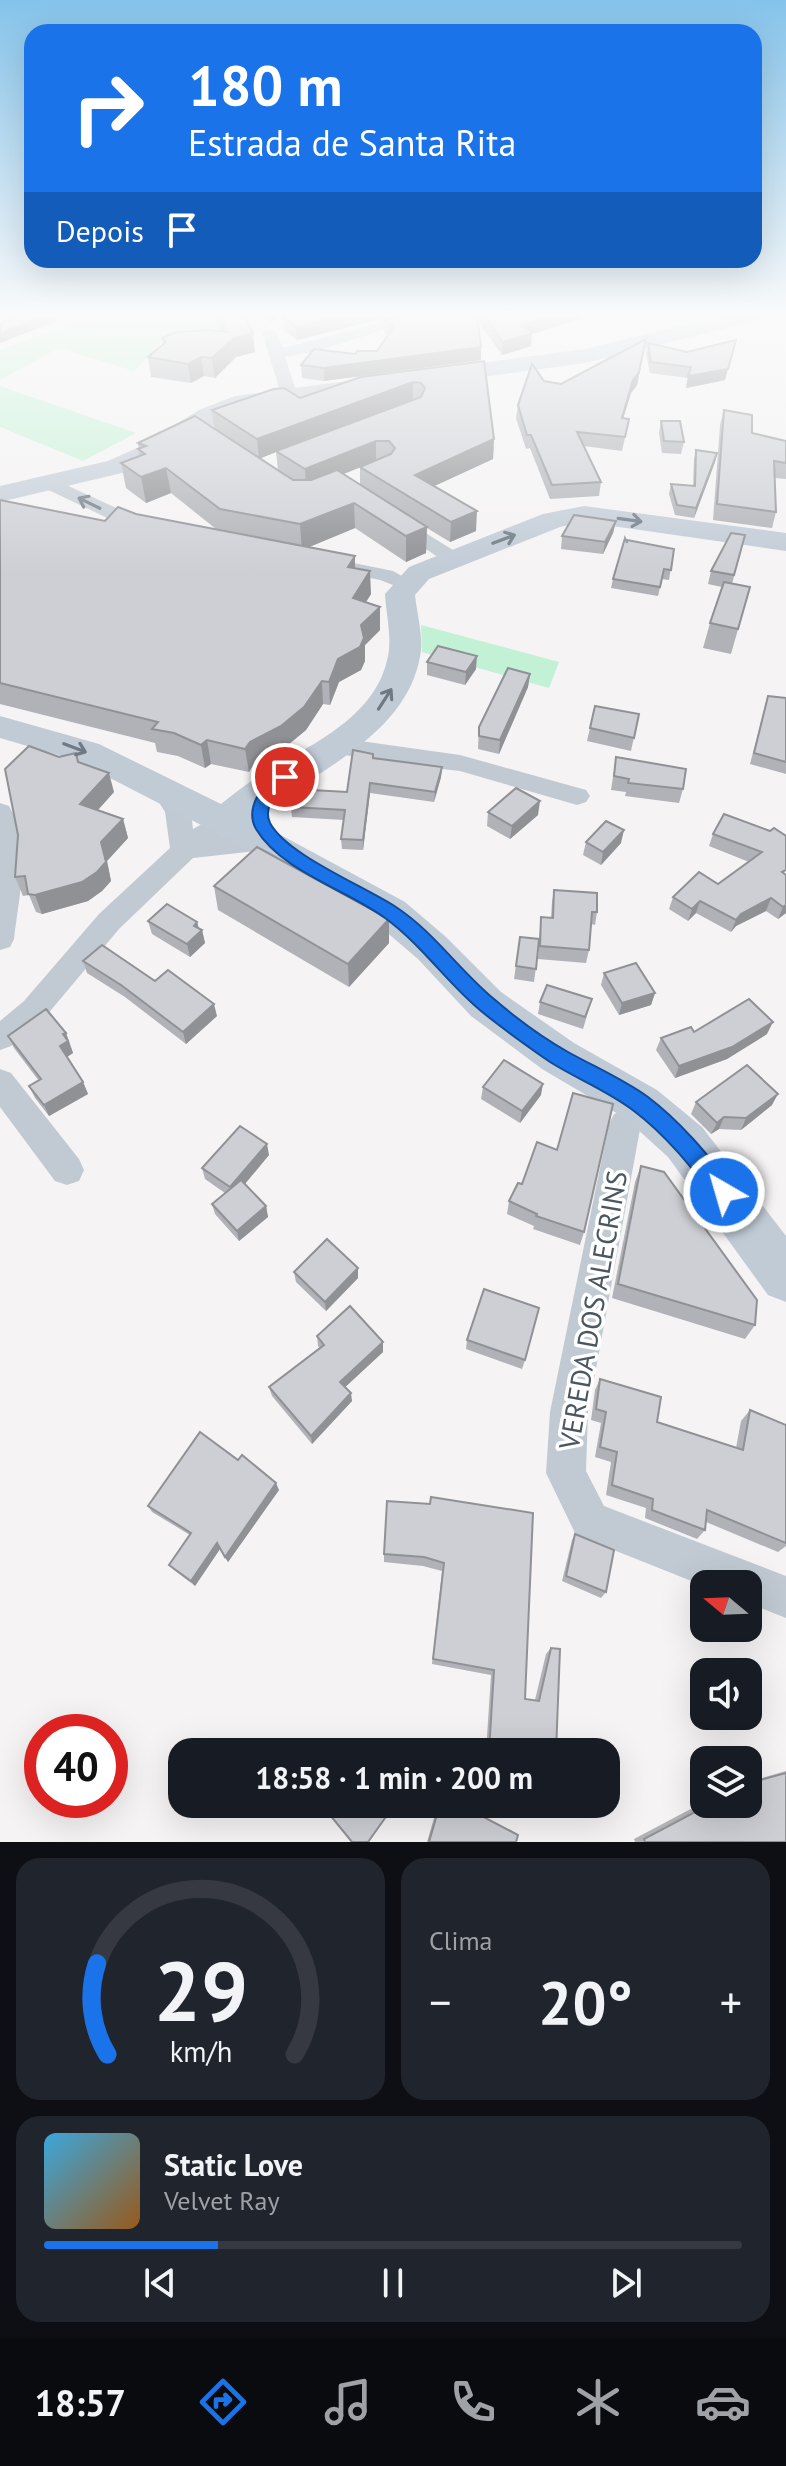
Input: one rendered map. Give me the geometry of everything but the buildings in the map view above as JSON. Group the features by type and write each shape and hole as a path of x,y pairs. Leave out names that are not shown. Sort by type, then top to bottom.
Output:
{"street":[{"path":"0,494 131,461 200,430 235,403 247,401"},
{"path":"49,483 132,524 160,531"},
{"path":"380,511 454,559"},
{"path":"0,1037 25,1021 74,959 182,842 223,821 273,784 339,746 378,710 398,676 405,638 400,594 419,573 553,520 584,514 786,542"},
{"path":"308,560 386,575 406,584"},
{"path":"0,727 71,746 277,847 391,913 432,948 486,1004 558,1056 641,1104 685,1142 786,1277"},
{"path":"339,746 460,763 577,796"},
{"path":"165,791 231,794 273,784"},
{"path":"273,784 262,805 260,817 277,847"},
{"path":"165,791 178,812 182,842"},
{"path":"0,812 10,855 0,939"},
{"path":"182,842 277,847"},
{"path":"0,1083 67,1170"},
{"name":"VEREDA DOS ALECRINS","path":"625,1124 569,1412 566,1473 590,1521 786,1597"}],"green space":[{"path":"0,401 43,401 136,433 83,461 0,427"},
{"path":"421,625 559,662 549,688 422,652"}],"route":[{"path":"285,777 273,784 262,805 260,817 263,827 288,853 391,913 432,948 486,1004 558,1056 641,1104 685,1142 724,1192"}]}
